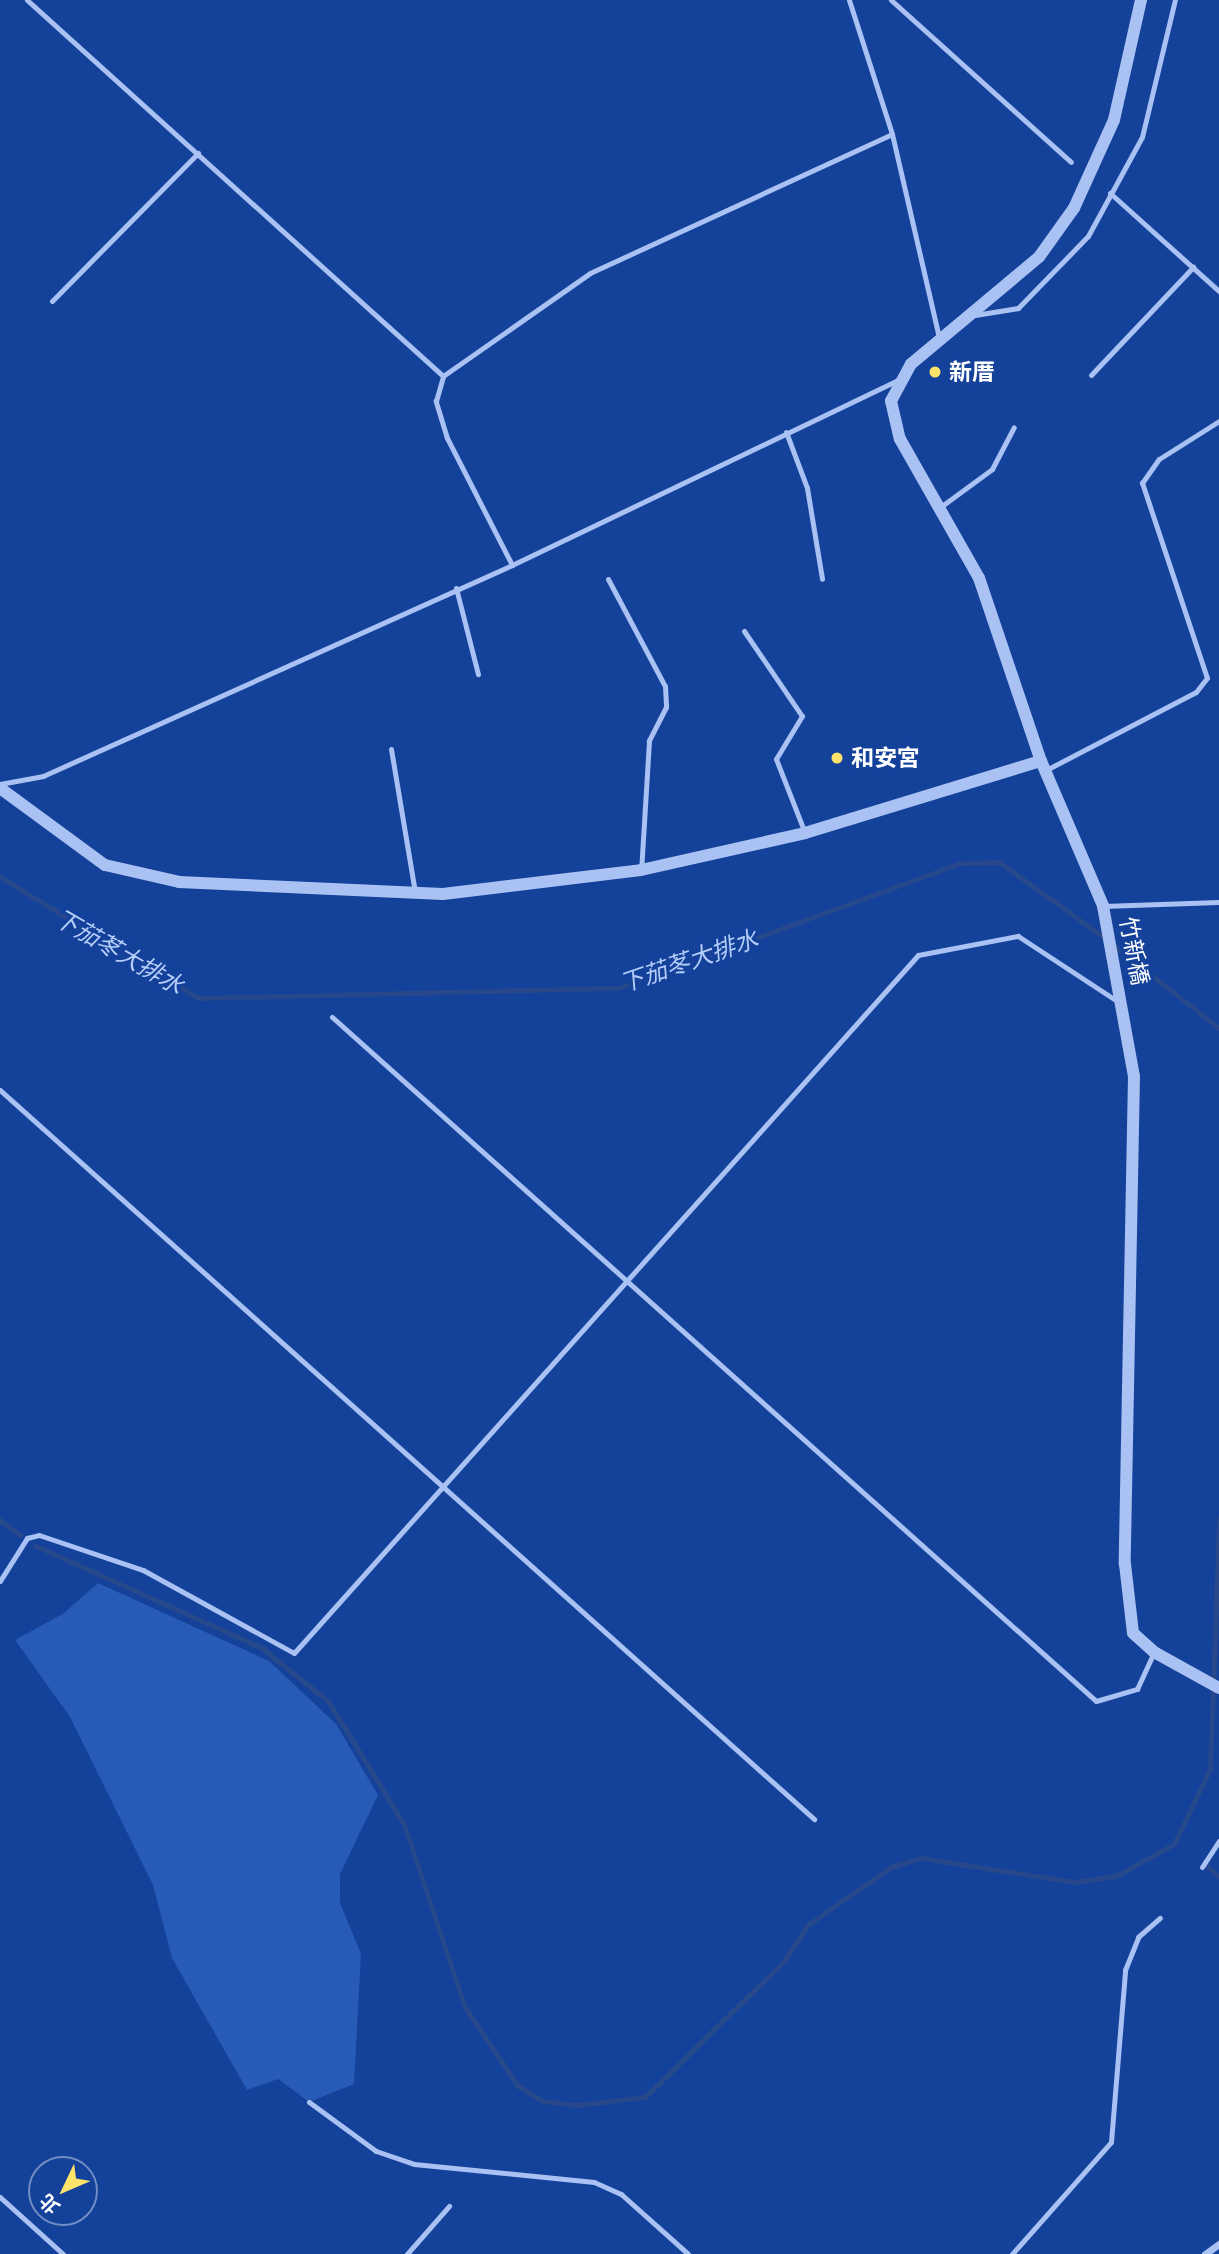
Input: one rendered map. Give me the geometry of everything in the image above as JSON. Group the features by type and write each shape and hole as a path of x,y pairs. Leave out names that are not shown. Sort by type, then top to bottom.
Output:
{"street":[{"path":"898,380 939,341 1039,257 1074,208 1114,120 1141,0"},
{"name":"竹新橋","path":"898,380 891,401 894,423 979,578 1043,766 1103,906 1123,1004 1134,1076 1125,1564 1133,1633 1154,1652"},
{"path":"0,786 105,865 180,882 415,893 641,870 805,833 1043,766"},
{"path":"1154,1652 1219,1688"},
{"path":"1205,2254 1219,2244"}],"lane":[{"path":"27,0 443,376"},
{"path":"849,0 892,134 939,341"},
{"path":"891,0 1071,162"},
{"path":"969,316 1018,308 1088,236 1142,137 1175,0"},
{"path":"512,565 447,438 436,401 443,376 590,273 892,134"},
{"path":"52,300 198,153"},
{"path":"1110,193 1219,291"},
{"path":"1091,375 1193,267"},
{"path":"0,786 43,776 512,565 898,380"},
{"path":"1043,766 1196,692 1207,678 1142,483 1159,459 1219,421"},
{"path":"939,508 992,469 1014,428"},
{"path":"786,432 807,488 822,579"},
{"path":"608,579 665,686 666,708 649,741 641,870"},
{"path":"456,588 478,674"},
{"path":"744,631 802,716 776,759 805,833"},
{"path":"391,750 415,893"},
{"path":"1103,906 1219,902"},
{"path":"0,1581 27,1538 39,1535 143,1570 294,1653 629,1282 918,955 1018,936 1123,1004"},
{"path":"332,1017 1096,1701 1137,1689 1154,1652"},
{"path":"0,1090 814,1819"},
{"path":"1202,1867 1219,1841"},
{"path":"1012,2254 1111,2142 1125,1970 1138,1937 1160,1918"},
{"path":"309,2102 376,2151 414,2164 594,2182 621,2194 688,2254"},
{"path":"0,2197 63,2254"},
{"path":"407,2254 449,2206"}],"shaded area":[{"path":"98,1583 269,1661 336,1724 378,1795 340,1874 340,1903 361,1954 354,2084 309,2102 278,2079 247,2090 172,1958 153,1885 70,1717 15,1640 64,1613"}],"waterway":[{"name":"下茄苳大排水","path":"0,877 198,998 619,988 960,863 999,862 1106,939"},
{"name":"下茄苳大排水","path":"1113,945 1219,1028"},
{"path":"36,1546 262,1648 328,1701 404,1824 465,2007 518,2086 543,2101 577,2105 645,2097 784,1961 809,1924 891,1867 921,1858 1075,1882 1116,1876 1174,1844 1210,1769 1219,1518"},
{"path":"0,1520 20,1535"},
{"path":"1207,1866 1219,1877"}],"place":[{"name":"新厝","path":"935,372"},
{"name":"和安宮","path":"837,758"}]}
